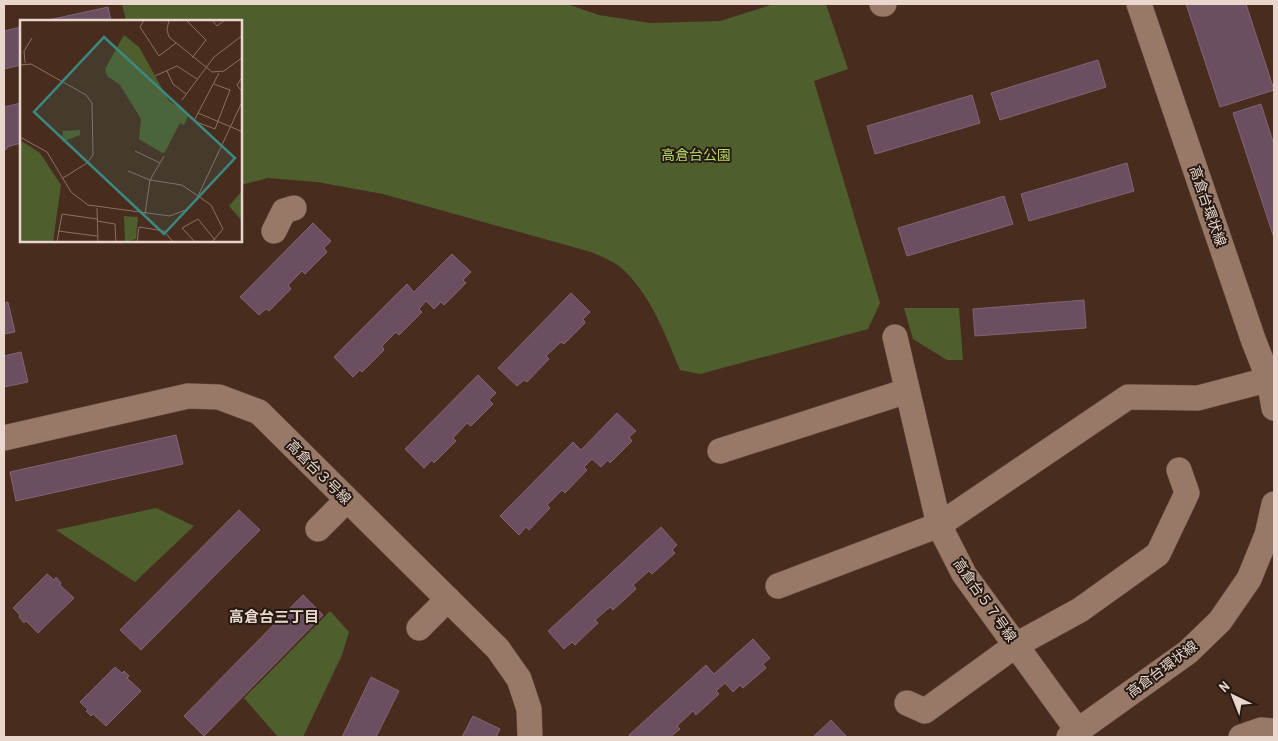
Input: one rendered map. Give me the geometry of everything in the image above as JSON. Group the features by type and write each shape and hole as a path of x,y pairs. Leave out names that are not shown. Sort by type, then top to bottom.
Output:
{"street":[{"name":"高倉台環状線","path":"1139,4 1253,338 1269,376 1274,408"},
{"path":"274,231 284,211 294,208"},
{"name":"高倉台５７号線","path":"895,337 939,525 964,574 1016,645 1073,734"},
{"path":"778,586 939,525 1128,397 1198,398 1269,376"},
{"path":"720,450 907,391"},
{"name":"高倉台３号線","path":"4,438 188,396 220,397 259,412 498,649 519,679 529,709 530,737"},
{"path":"907,703 925,711 1016,645 1080,610 1158,554 1187,494 1178,470"},
{"path":"318,529 348,500"},
{"name":"高倉台環状線","path":"1073,734 1188,652 1220,621 1249,580 1267,535 1274,504"},
{"path":"418,628 448,599"},
{"path":"1241,737 1261,730 1274,731"}],"green space":[{"name":"高倉台公園","path":"122,4 567,4 599,15 650,23 720,21 774,4 826,4 848,69 814,81 880,303 868,329 700,374 680,370 656,314 640,288 619,266 591,252 383,194 317,182 268,178 242,185 242,20 126,20"},
{"path":"904,308 959,308 963,360 947,360 913,339"},
{"path":"156,508 194,526 135,582 56,530"},
{"path":"330,611 349,632 342,655 303,737 278,737 244,698"}],"building":[{"path":"1186,4 1246,4 1274,90 1220,107"},
{"path":"108,7 111,20 49,20"},
{"path":"20,27 20,65 4,69 4,31"},
{"path":"1098,60 1106,87 1000,120 991,93"},
{"path":"972,95 980,123 875,154 867,126"},
{"path":"20,103 20,143 7,147 4,150 4,107"},
{"path":"1261,104 1274,145 1274,238 1233,113"},
{"path":"1127,163 1134,191 1029,221 1021,194"},
{"path":"1004,196 1013,224 907,256 898,228"},
{"path":"313,223 331,241 324,248 327,252 305,274 302,271 288,285 291,289 269,311 266,309 259,315 240,297"},
{"path":"452,254 471,272 463,280 466,283 444,305 441,302 434,309 426,301 419,309 422,312 399,335 396,332 382,346 384,350 362,372 360,370 353,377 334,357 407,284 414,292"},
{"path":"571,293 590,312 583,319 585,323 564,344 561,342 546,356 549,359 527,382 524,380 517,386 498,368"},
{"path":"1084,300 1086,328 975,336 973,309"},
{"path":"8,302 15,332 4,334 4,303"},
{"path":"21,352 28,382 4,387 4,356"},
{"path":"478,375 496,393 489,400 493,404 471,426 467,423 453,438 456,441 434,463 432,460 424,468 405,449"},
{"path":"617,413 636,431 629,437 632,441 610,463 608,460 601,467 592,459 584,467 587,470 565,493 562,490 547,505 550,508 529,530 526,527 519,535 500,516 573,442 581,450"},
{"path":"176,435 183,464 16,501 10,472"},
{"path":"239,510 260,530 141,650 120,630"},
{"path":"661,527 677,545 672,550 675,553 652,574 649,571 633,585 636,589 613,610 610,607 595,620 598,623 575,645 572,642 564,649 548,631"},
{"path":"47,574 54,580 56,577 61,583 60,585 74,598 38,633 26,621 24,623 19,617 20,615 13,608"},
{"path":"303,595 323,615 204,736 184,716"},
{"path":"753,639 770,658 763,664 766,668 743,688 740,685 733,692 725,683 716,691 719,694 696,715 693,711 677,726 680,729 670,737 631,737 629,735 706,665 714,674"},
{"path":"115,667 122,673 124,671 129,676 127,678 141,691 106,726 93,714 91,716 80,702"},
{"path":"371,677 399,691 376,737 342,737"},
{"path":"473,716 500,729 496,737 462,737"},
{"path":"831,720 847,737 813,737"}],"district":[{"name":"高倉台三丁目","path":"274,616"}]}
